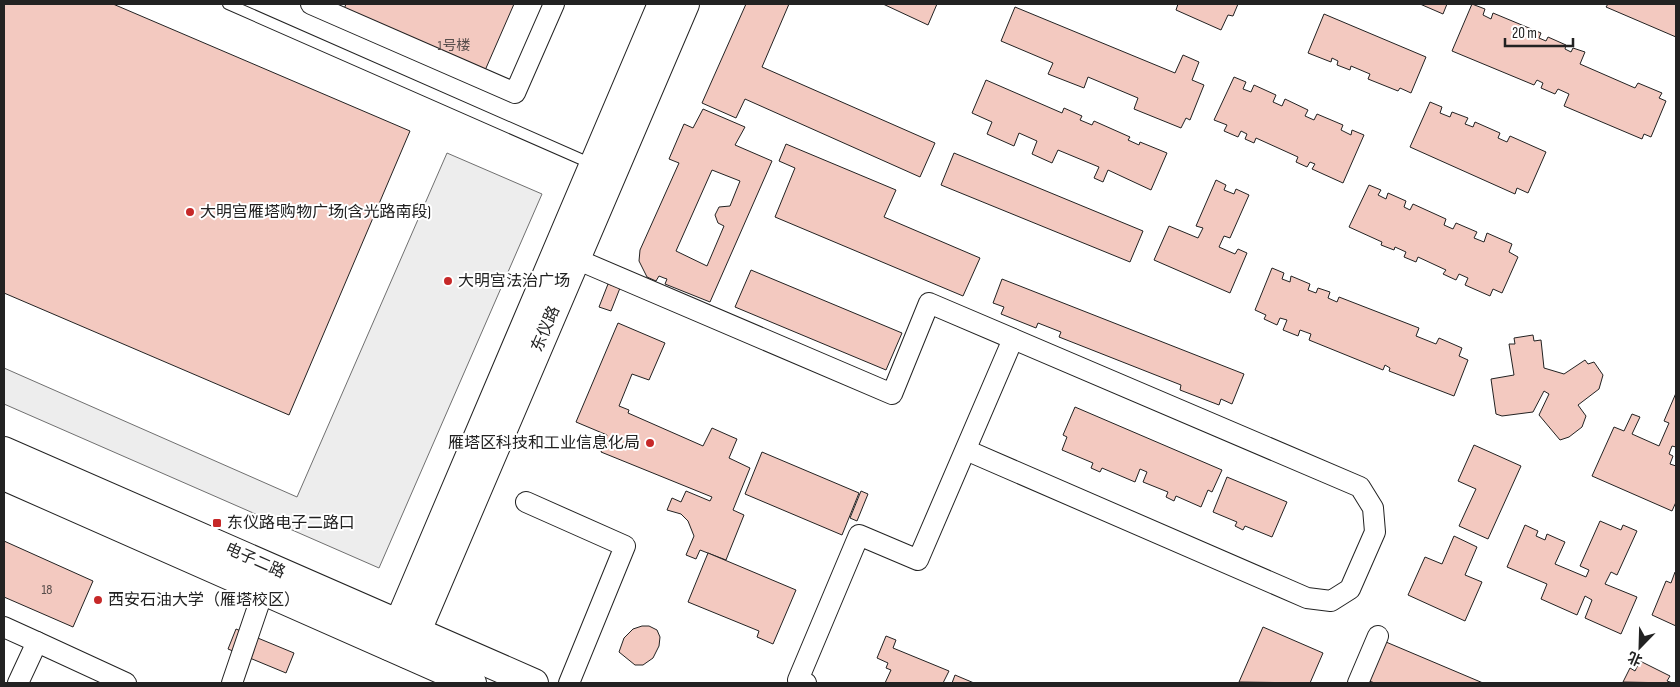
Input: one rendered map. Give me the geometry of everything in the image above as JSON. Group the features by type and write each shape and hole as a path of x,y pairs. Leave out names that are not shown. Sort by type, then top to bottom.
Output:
{"main road":[{"name":"东仪路","path":"403,639 593,164 662,4"},
{"name":"东仪路","path":"403,639 576,259 685,4"},
{"name":"电子二路","path":"4,451 403,639 472,683"},
{"name":"电子二路","path":"4,476 264,589 403,639 534,683"}],"street":[{"path":"311,4 515,93 554,4"},
{"path":"576,259 892,394 929,303 1360,487 1373,508 1375,532 1350,588 1331,601 1307,598 966,450"},
{"path":"806,683 798,680 859,535 918,560 1013,339"},
{"path":"526,502 625,546 569,683"},
{"path":"239,681 264,589"},
{"path":"4,627 126,683"},
{"path":"1358,683 1378,636"},
{"path":"18,683 37,642"}],"lane":[{"path":"228,4 593,164"}],"shaded area":[{"name":"大明宫法治广场","path":"447,153 542,194 379,568 4,404 4,368 297,497"}],"building":[{"name":"大明宫雁塔购物广场(含光路南段)","path":"4,4 113,4 410,131 289,415 4,293"},
{"path":"346,4 514,4 483,75 342,14"},
{"path":"746,4 789,4 762,67 935,143 920,177 745,99 736,118 702,103"},
{"path":"883,4 937,4 928,25"},
{"path":"1178,4 1238,4 1233,16 1228,15 1221,30 1176,10"},
{"path":"1420,4 1447,4 1443,14"},
{"path":"1472,4 1485,9 1483,15 1491,19 1493,13 1541,33 1539,38 1546,41 1548,37 1566,45 1565,49 1571,52 1573,48 1585,52 1580,64 1635,88 1638,83 1662,93 1659,98 1666,101 1651,137 1644,134 1642,139 1564,106 1569,94 1558,89 1555,94 1541,88 1543,83 1537,80 1534,85 1452,51"},
{"path":"1608,4 1676,4 1676,37 1606,7"},
{"path":"1015,7 1175,73 1183,55 1199,62 1192,80 1204,85 1190,120 1186,118 1181,128 1134,109 1138,98 1088,77 1084,88 1048,74 1053,63 1001,41"},
{"path":"1324,14 1426,57 1411,93 1400,88 1398,91 1368,79 1370,74 1351,66 1350,70 1337,65 1338,61 1332,58 1331,62 1308,53"},
{"path":"1234,77 1246,82 1243,89 1251,92 1254,85 1276,95 1273,102 1282,106 1285,99 1308,110 1305,116 1314,120 1317,114 1343,125 1341,130 1351,135 1352,130 1364,135 1343,183 1312,169 1315,164 1310,162 1307,167 1296,162 1298,157 1256,138 1254,143 1245,139 1247,134 1241,131 1238,137 1224,131 1227,125 1214,120"},
{"path":"986,80 1062,113 1064,108 1082,116 1080,120 1092,125 1094,121 1130,137 1128,140 1139,145 1140,142 1167,153 1151,190 1108,170 1103,182 1094,178 1099,167 1058,150 1052,163 1032,154 1037,141 1019,133 1014,146 987,134 992,122 972,113"},
{"path":"1430,102 1442,107 1440,113 1450,117 1452,112 1468,118 1465,124 1473,127 1475,122 1500,133 1498,138 1507,142 1510,136 1546,152 1528,193 1517,188 1515,194 1410,147"},
{"path":"703,109 745,127 735,145 772,161 710,302 665,284 667,279 659,276 656,281 647,277 639,261 640,250 679,163 669,159 684,124 693,128","holes":["712,170 740,181 730,206 719,207 715,215 718,223 724,226 707,266 676,251"]},
{"path":"786,144 896,190 884,217 980,258 963,296 775,217 795,168 779,161"},
{"path":"954,153 1143,231 1130,262 941,185"},
{"path":"1216,180 1226,185 1224,190 1234,194 1236,189 1249,195 1230,238 1224,236 1219,247 1235,254 1238,249 1247,253 1230,293 1154,260 1169,226 1198,238 1203,228 1196,226"},
{"path":"1369,185 1381,190 1378,195 1386,199 1388,193 1406,201 1404,207 1410,210 1413,204 1446,219 1444,225 1453,229 1456,223 1477,232 1474,238 1484,242 1487,233 1512,244 1509,252 1518,257 1502,293 1493,289 1490,296 1465,285 1468,278 1459,274 1456,280 1443,274 1446,270 1418,257 1416,262 1404,257 1406,252 1395,247 1394,250 1381,245 1382,242 1349,227"},
{"path":"1272,268 1284,273 1282,279 1290,282 1291,276 1310,284 1308,290 1316,293 1318,288 1330,292 1328,298 1337,302 1339,297 1419,328 1416,336 1436,344 1439,338 1462,348 1459,356 1468,360 1454,396 1389,371 1390,368 1385,365 1383,370 1309,340 1311,334 1300,330 1298,336 1283,330 1287,320 1280,318 1277,325 1264,319 1266,315 1255,310"},
{"path":"751,270 902,333 886,370 735,307"},
{"path":"1002,279 1244,374 1232,404 1221,399 1219,405 1180,390 1181,385 1059,337 1061,332 1038,323 1036,328 1001,314 1004,307 993,303"},
{"path":"608,284 620,288 611,311 599,307"},
{"name":"雁塔区科技和工业信息化局","path":"618,323 665,343 649,380 632,374 619,406 629,410 628,413 703,446 712,428 737,439 729,458 750,468 733,510 744,515 726,560 700,550 696,559 686,555 694,536 688,521 681,514 667,510 672,498 681,502 686,491 710,501 712,497 601,452 607,435 576,422"},
{"path":"1533,335 1534,341 1541,340 1544,368 1564,374 1585,360 1588,364 1594,362 1603,375 1599,389 1578,405 1586,416 1582,427 1569,437 1560,440 1539,415 1549,394 1544,391 1533,412 1502,416 1496,414 1491,379 1514,375 1509,344 1515,344 1514,338"},
{"path":"1676,393 1676,447 1672,446 1669,454 1673,456 1670,464 1676,466 1676,502 1672,511 1592,476 1614,427 1624,431 1632,414 1640,417 1632,434 1659,446 1669,423 1664,421"},
{"path":"1075,407 1222,470 1212,492 1208,490 1201,507 1176,496 1174,501 1166,497 1168,492 1143,482 1147,472 1140,469 1135,482 1102,468 1100,472 1091,468 1093,463 1062,450 1067,437 1063,435"},
{"path":"1474,445 1521,466 1488,539 1459,526 1476,489 1458,481"},
{"path":"762,452 859,493 842,535 745,494"},
{"path":"1227,477 1287,502 1272,537 1245,526 1243,530 1235,526 1237,522 1213,512"},
{"path":"861,491 868,494 857,521 850,518"},
{"path":"1600,521 1621,530 1623,525 1637,531 1617,575 1611,572 1605,584 1637,597 1621,634 1585,618 1592,600 1585,596 1577,615 1541,599 1547,584 1507,567 1525,525 1538,531 1536,536 1545,540 1547,534 1565,542 1555,564 1586,577 1589,570 1580,566"},
{"path":"1454,536 1477,547 1465,575 1482,582 1465,621 1408,595 1425,557 1442,564"},
{"path":"4,541 93,581 73,627 4,597"},
{"path":"708,553 796,590 773,644 757,637 759,631 688,602"},
{"path":"1675,572 1676,626 1652,615 1666,581 1671,583"},
{"path":"649,626 657,630 660,637 659,646 653,658 643,665 635,665 619,652 624,638 633,629"},
{"path":"1263,627 1323,653 1310,683 1239,682"},
{"path":"236,629 294,653 286,673 228,649"},
{"path":"886,636 896,640 893,648 949,671 943,683 885,683 891,670 886,668 888,663 877,658"},
{"path":"1386,642 1483,683 1375,683 1369,681"},
{"path":"1640,661 1670,676 1667,681 1673,683 1623,682 1630,668 1635,671"},
{"path":"955,675 974,683 952,683"}],"place":[{"name":"大明宫雁塔购物广场(含光路南段)","path":"190,212"},
{"name":"大明宫法治广场","path":"448,281"},
{"name":"雁塔区科技和工业信息化局","path":"650,443"},
{"name":"东仪路电子二路口","path":"217,523"},
{"name":"西安石油大学（雁塔校区）","path":"98,600"}]}
